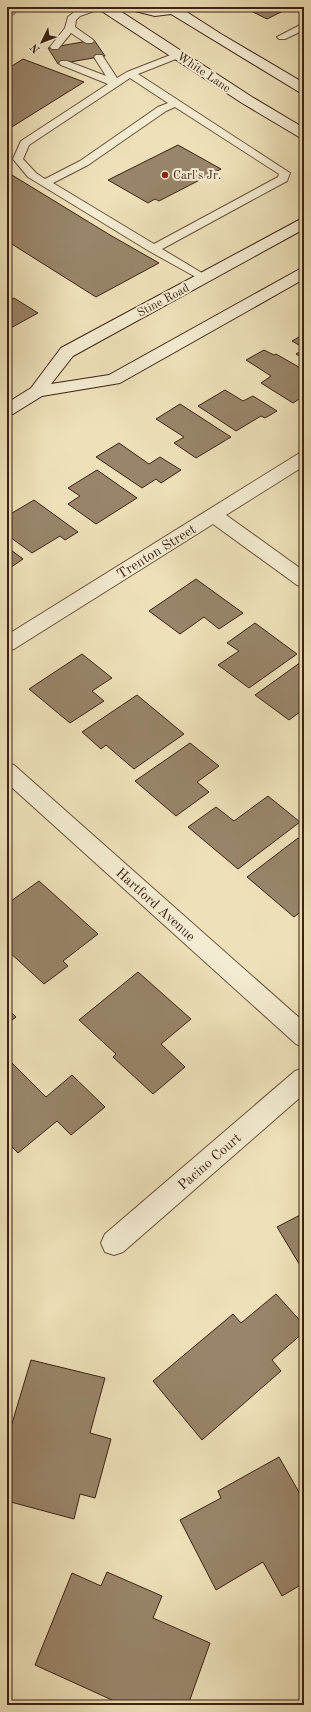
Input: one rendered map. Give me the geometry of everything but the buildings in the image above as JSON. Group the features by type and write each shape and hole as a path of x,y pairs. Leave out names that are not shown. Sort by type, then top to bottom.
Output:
{"main road":[{"name":"White Lane","path":"105,7 247,100 304,134"},
{"path":"136,7 155,12 176,8 216,37 304,89"},
{"name":"Stine Road","path":"37,392 67,352 304,223"},
{"name":"Stine Road","path":"8,408 37,392 114,380 304,273"},
{"name":"Trenton Street","path":"7,644 304,458"},
{"path":"213,515 304,580"},
{"name":"Hartford Avenue","path":"10,778 304,1038"},
{"name":"Pacino Court","path":"114,1243 304,1079"}],"lane":[{"path":"70,44 71,18 77,14 97,7"},
{"path":"282,37 304,26"},
{"path":"70,28 89,41"},
{"path":"55,46 70,28"},
{"path":"178,55 130,74 116,83 25,143 18,159 32,175 203,278"},
{"path":"99,57 116,83"},
{"path":"80,60 116,83"},
{"path":"64,63 116,83"},
{"path":"130,74 285,173 283,179 153,249"},
{"path":"45,183 84,163 162,109 175,103"}],"place":[{"name":"Carl's Jr.","path":"165,175"}]}
